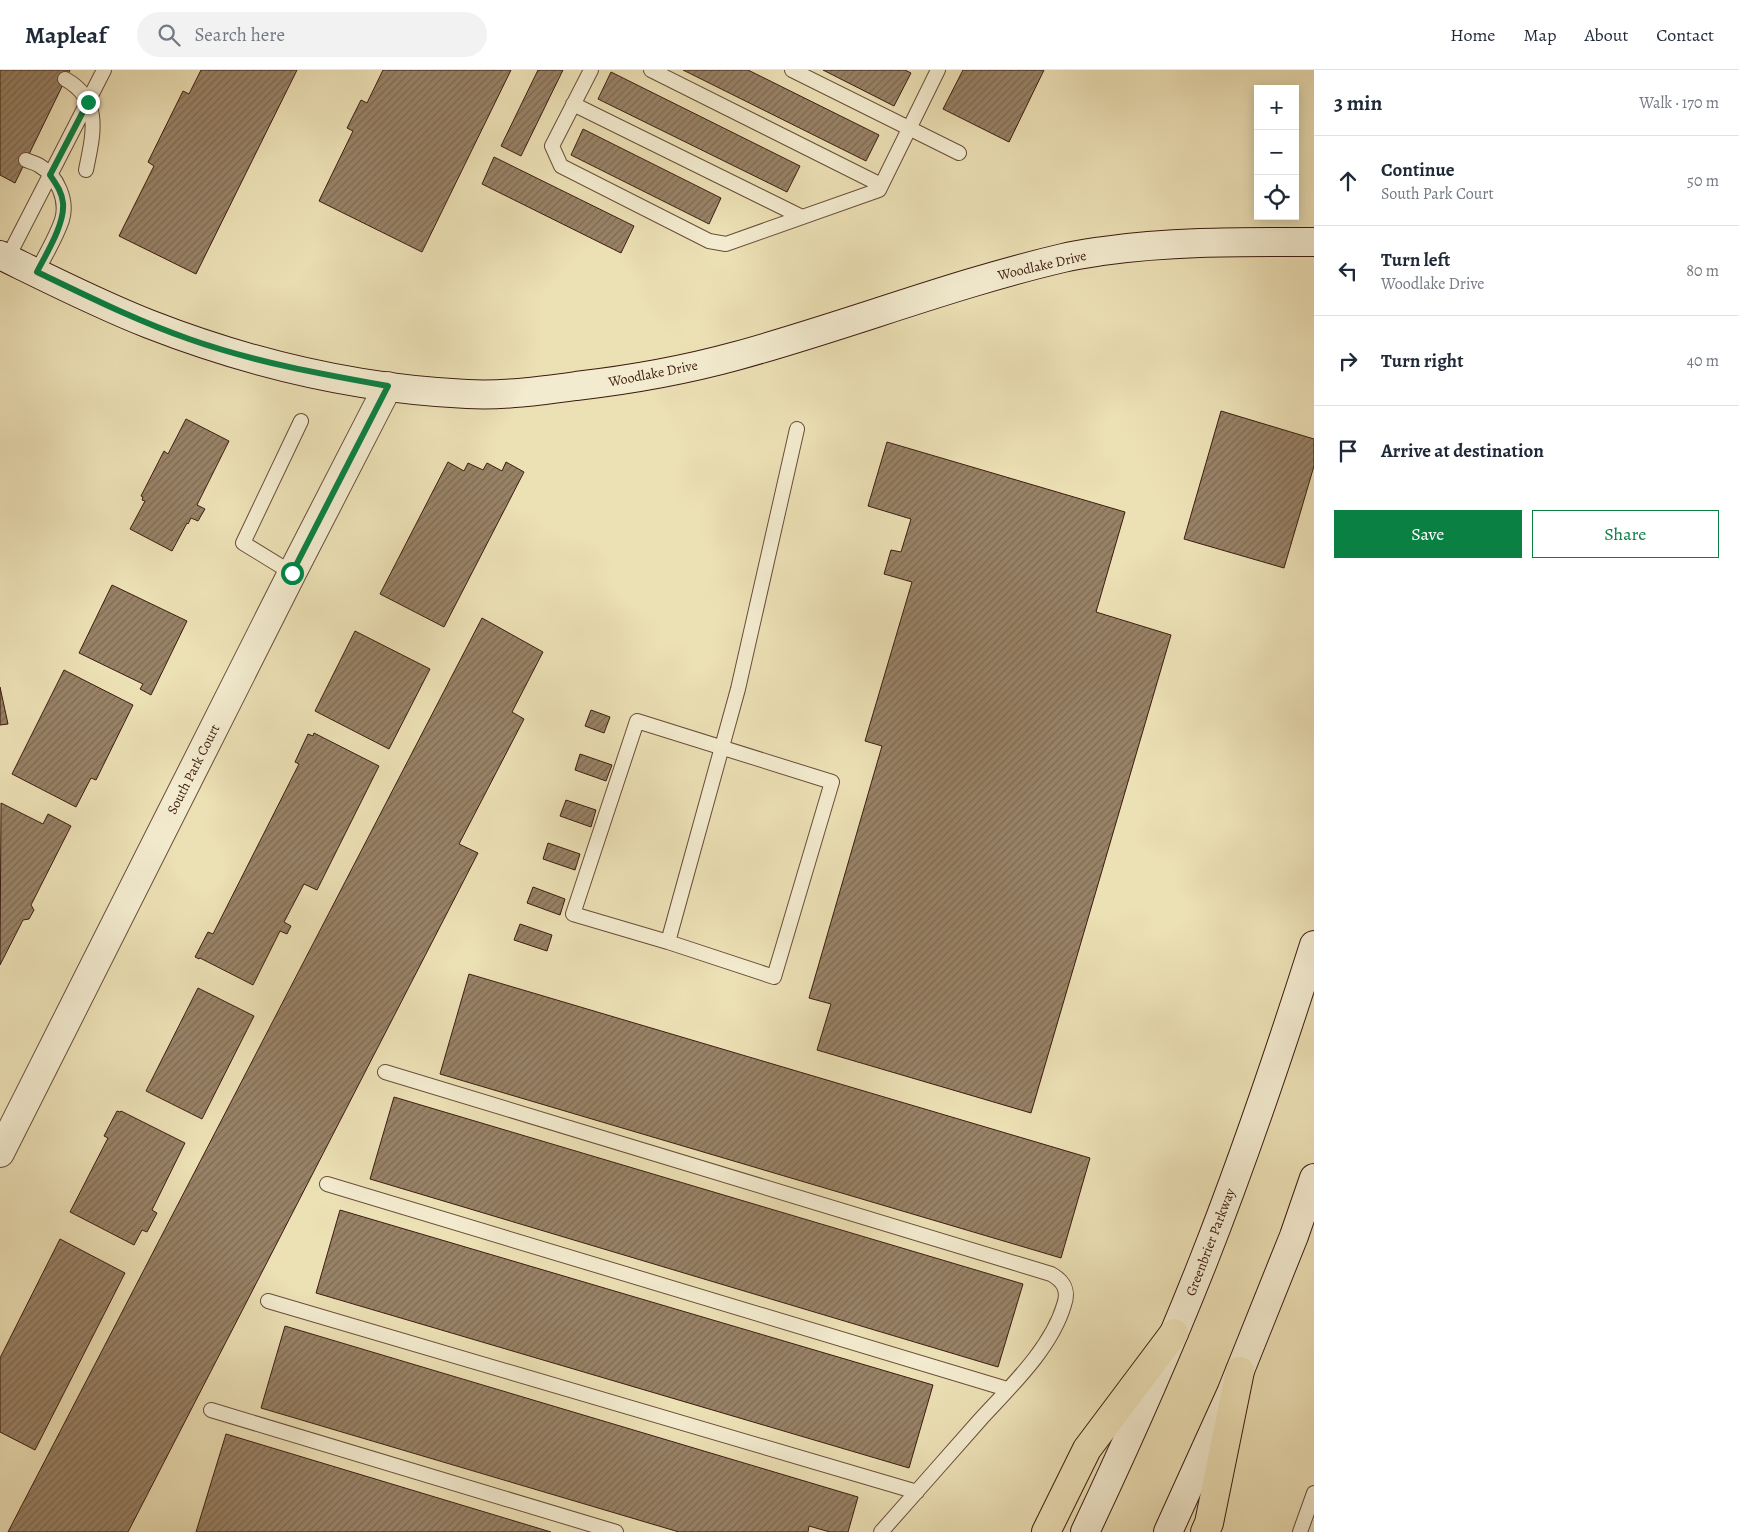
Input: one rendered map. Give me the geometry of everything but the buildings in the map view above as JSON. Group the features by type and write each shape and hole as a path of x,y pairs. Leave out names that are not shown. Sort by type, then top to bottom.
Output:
{"highway":[{"path":"1046,1532 1087,1449 1174,1333"},
{"path":"1205,1532 1209,1523 1240,1371"}],"street":[{"name":"Woodlake Drive","path":"4,257 134,318 238,355 297,370 388,386 469,394 538,391 622,380 734,357 993,276 1066,257 1127,248 1189,243 1314,242"},
{"name":"South Park Court","path":"0,1153 388,386"},
{"name":"Greenbrier Parkway","path":"1085,1532 1174,1333 1243,1158 1314,945"},
{"path":"1168,1532 1240,1371 1294,1236 1314,1178"}],"lane":[{"path":"4,257 50,175 104,70"},
{"path":"591,70 552,146 561,166 709,241 726,244 879,190 938,70"},
{"path":"651,70 881,185"},
{"path":"792,70 959,152"},
{"path":"65,79 77,86 86,95 93,121 86,170"},
{"path":"573,104 802,217"},
{"path":"26,160 40,166 50,175 60,190 63,204 62,218 37,272"},
{"path":"292,573 243,543 301,421"},
{"path":"668,942 738,689 797,429"},
{"path":"637,721 832,782 774,977 668,942 573,914 637,721"},
{"path":"385,1072 1051,1274 1058,1278 1064,1284 1066,1292 1065,1304 1039,1354 881,1532"},
{"path":"327,1184 1007,1389"},
{"path":"268,1301 916,1492"},
{"path":"211,1410 616,1532"},
{"path":"1300,1532 1314,1493"}],"route":[{"path":"88,102 50,175 60,190 63,204 62,218 37,272 134,318 191,340 238,355 297,370 388,386 292,573"}]}
